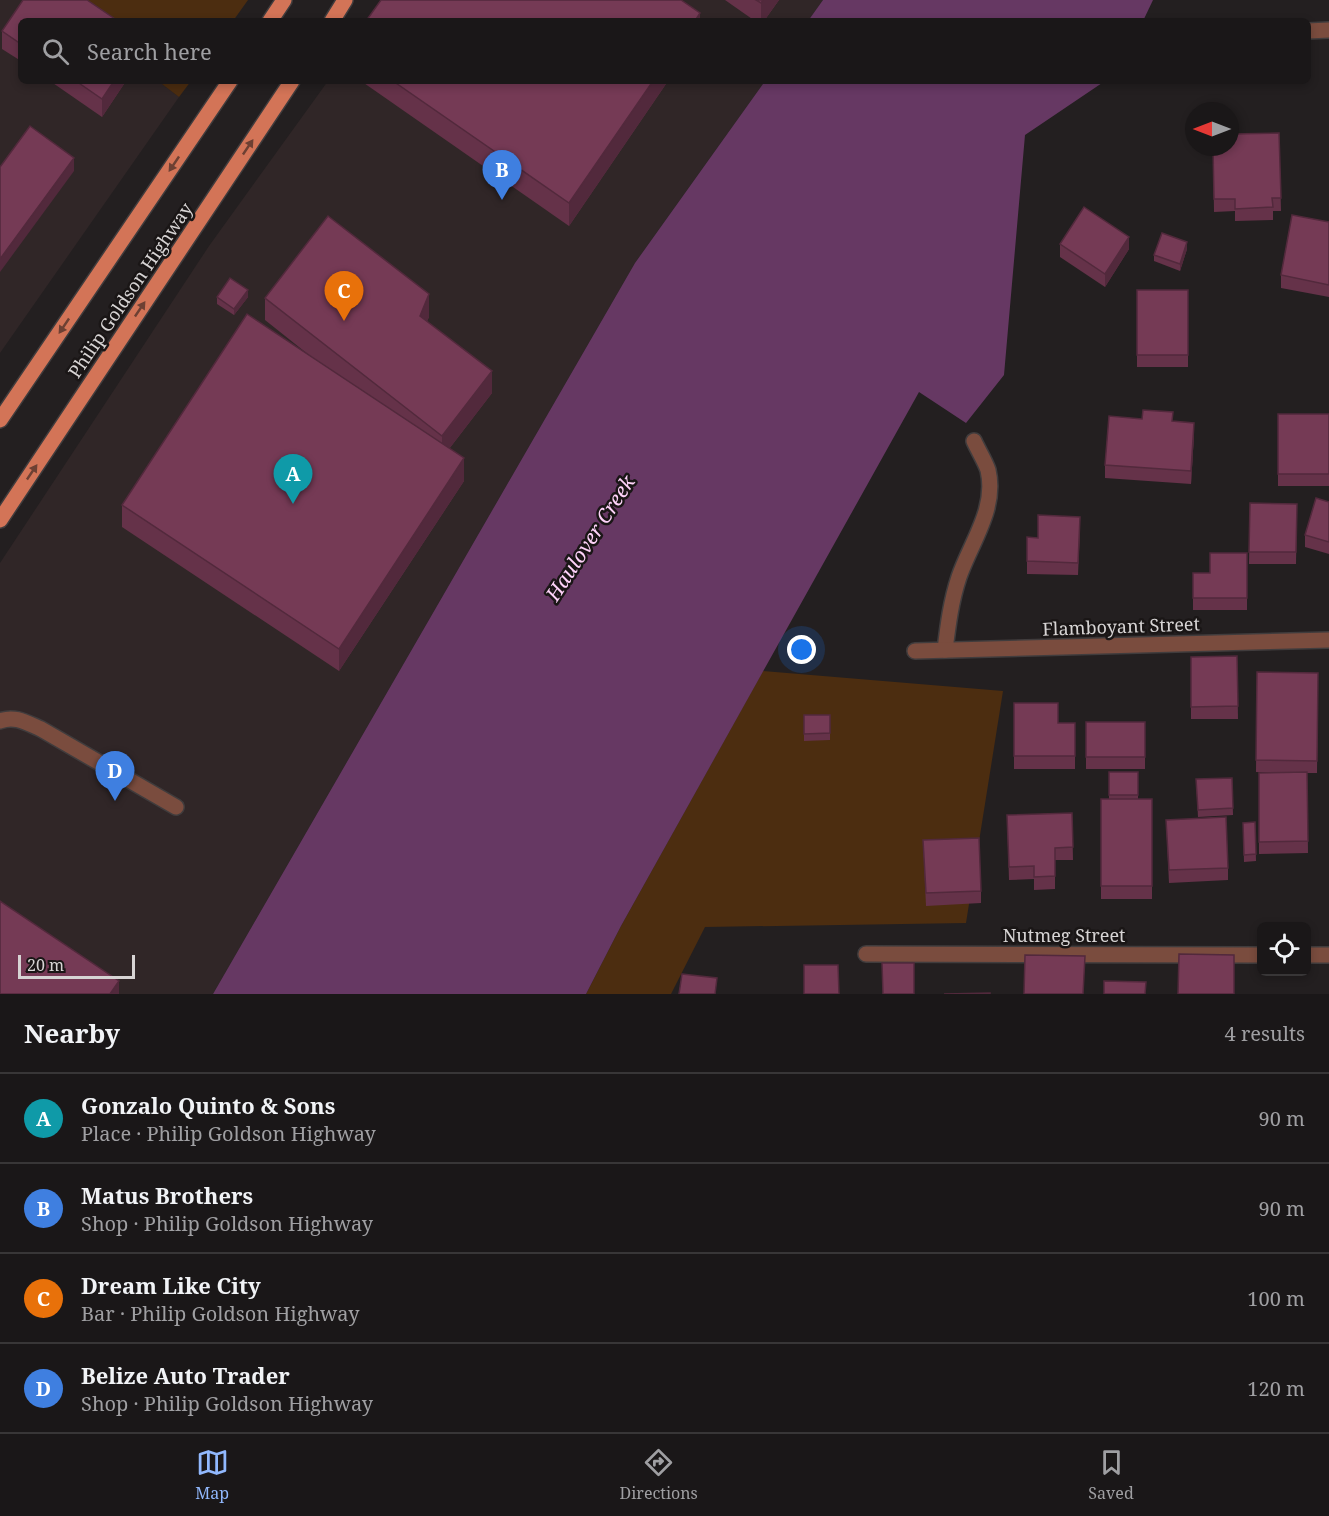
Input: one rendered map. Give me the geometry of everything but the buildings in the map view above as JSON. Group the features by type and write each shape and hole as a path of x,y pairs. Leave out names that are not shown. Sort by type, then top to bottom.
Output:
{"main road":[{"path":"272,18 284,0"},
{"path":"334,18 345,0"},
{"name":"Philip Goldson Highway","path":"0,420 228,84"},
{"name":"Philip Goldson Highway","path":"0,520 290,84"}],"street":[{"path":"1311,31 1329,30"},
{"path":"945,650 949,612 959,576 980,529 990,499 988,470 974,441"},
{"name":"Flamboyant Street","path":"915,651 1329,640"},
{"path":"0,721 19,719 34,726 176,807"},
{"name":"Nutmeg Street","path":"866,954 1257,955"},
{"path":"1311,955 1329,955"}],"shaded area":[{"path":"0,0 48,0 25,18 18,18 18,84 162,84 179,97 0,353"},
{"path":"48,0 248,0 235,18 72,18"},
{"path":"384,0 823,0 810,18 372,18"},
{"path":"162,84 189,84 179,97"},
{"path":"326,84 763,84 635,263 213,994 0,994 0,563 209,246"},
{"path":"763,671 1003,691 966,923 705,927 671,994 586,994 621,926"}],"water":[{"path":"823,0 1153,0 1144,18 810,18"},
{"name":"Haulover Creek","path":"763,84 1101,84 1025,135 1004,375 966,423 919,392 621,926 586,994 213,994 635,263"}],"place":[{"name":"Matus Brothers","path":"502,200"},
{"name":"Dream Like City","path":"344,321"},
{"name":"Gonzalo Quinto & Sons","path":"293,504"},
{"name":"Belize Auto Trader","path":"115,801"}]}
